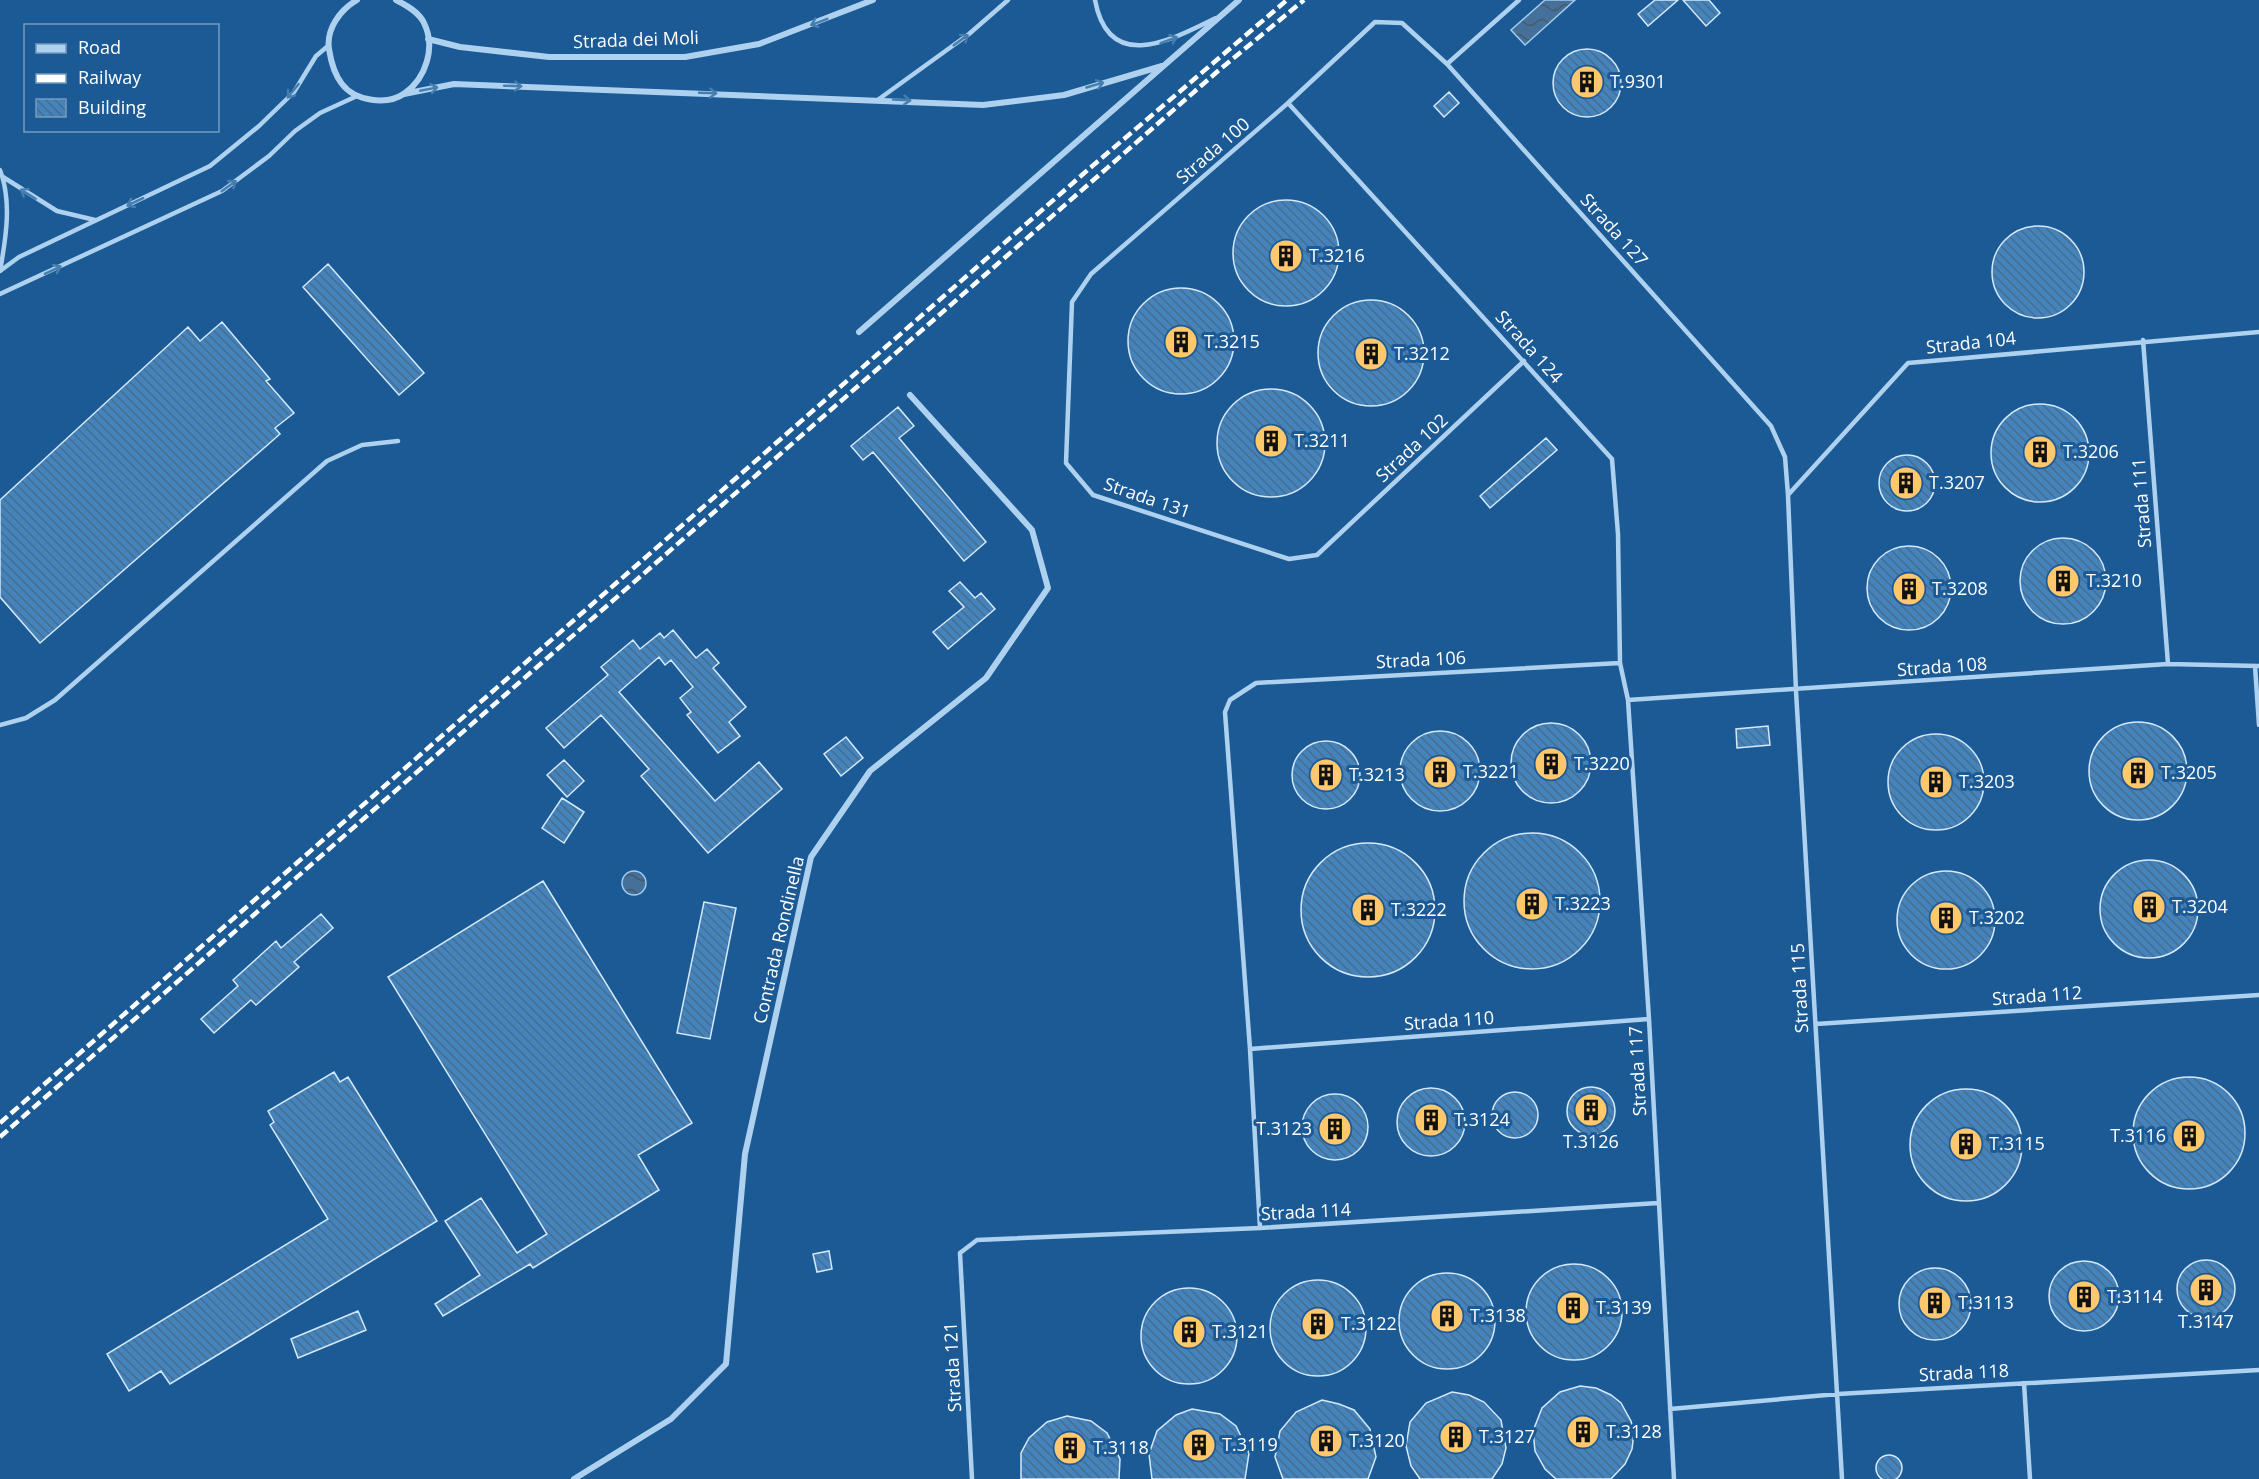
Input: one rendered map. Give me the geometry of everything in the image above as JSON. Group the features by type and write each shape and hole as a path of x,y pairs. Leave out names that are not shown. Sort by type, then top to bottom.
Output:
{"street":[{"path":"357,0 348,2 332,26 328,46 334,72 343,86 357,96 383,101 404,94 454,84 879,99 983,105 1064,95 1162,66"},
{"path":"396,0 409,7 424,21 429,39 429,51 422,75 404,94"},
{"name":"Strada dei Moli","path":"429,39 460,46 549,57 685,57 759,44 873,0"},
{"path":"859,332 1239,0"},
{"name":"Contrada Rondinella","path":"574,1479 672,1419 726,1364 745,1154 811,857 870,771 986,678 1048,588 1032,530 910,395"}],"lane":[{"path":"879,99 969,34 1008,0"},
{"path":"1095,0 1098,17 1116,40 1139,46 1165,43 1218,17"},
{"path":"1447,64 1519,0"},
{"name":"Strada 127","path":"1375,22 1402,22 1447,64 1771,426 1785,457 1788,495"},
{"name":"Strada 100","path":"1072,302 1091,274 1288,103 1375,22"},
{"path":"0,272 19,256 210,166 259,126 294,92 316,56 328,46"},
{"path":"0,294 222,191 269,156 295,131 320,113 357,96"},
{"name":"Strada 124","path":"1288,103 1612,459 1618,534 1620,663"},
{"path":"0,170 7,206 5,244 0,272"},
{"path":"3,177 57,211 95,220"},
{"name":"Strada 131","path":"1072,302 1066,462 1093,495 1288,559 1317,555"},
{"name":"Strada 104","path":"1788,495 1908,363 2143,340 2259,332"},
{"name":"Strada 111","path":"2143,340 2168,664"},
{"name":"Strada 102","path":"1317,555 1524,361"},
{"path":"0,725 26,718 55,700 327,461 362,445 398,441"},
{"name":"Strada 115","path":"1788,495 1796,691 1842,1479"},
{"name":"Strada 106","path":"1250,1049 1225,712 1230,700 1256,683 1620,663"},
{"name":"Strada 117","path":"1620,663 1628,700 1649,1019 1674,1479"},
{"name":"Strada 108","path":"1628,700 1796,691 2168,664 2257,666"},
{"path":"2257,666 2259,725"},
{"name":"Strada 112","path":"1816,1024 2259,995"},
{"name":"Strada 110","path":"1250,1049 1649,1019"},
{"path":"1250,1049 1260,1228"},
{"name":"Strada 114","path":"960,1253 977,1240 1260,1228 1658,1203"},
{"name":"Strada 121","path":"960,1253 972,1479"},
{"name":"Strada 118","path":"1670,1409 1838,1394 2259,1370"},
{"path":"2025,1383 2030,1479"}],"water":[{"path":"1545,0 1575,0 1525,45 1511,30"},
{"path":"634,871 639,872 645,878 645,888 639,894 634,895 629,894 623,888 622,883 623,878 629,872"}],"building":[{"path":"1655,0 1678,0 1648,26 1638,14"},
{"path":"1683,0 1709,0 1720,13 1706,26"},
{"name":"T.9301","path":"1587,49 1600,52 1611,59 1618,70 1621,83 1618,96 1611,107 1600,114 1587,117 1574,114 1563,107 1556,96 1553,83 1556,70 1563,59 1574,52"},
{"path":"1449,92 1459,103 1444,117 1434,106"},
{"name":"T.3216","path":"1286,200 1306,204 1324,215 1335,233 1339,253 1335,273 1324,291 1306,302 1286,306 1266,302 1248,291 1237,273 1233,253 1237,233 1248,215 1266,204"},
{"path":"2038,226 2056,229 2071,239 2081,254 2084,272 2081,290 2071,305 2056,315 2038,318 2020,315 2005,305 1995,290 1992,272 1995,254 2005,239 2020,229"},
{"path":"328,264 424,373 399,395 303,287"},
{"name":"T.3215","path":"1181,288 1201,292 1219,303 1230,321 1234,341 1230,361 1219,379 1201,390 1181,394 1161,390 1143,379 1132,361 1128,341 1132,321 1143,303 1161,292"},
{"name":"T.3212","path":"1371,300 1391,304 1409,315 1420,333 1424,353 1420,373 1409,391 1391,402 1371,406 1351,402 1333,391 1322,373 1318,353 1322,333 1333,315 1351,304"},
{"path":"222,322 270,379 266,381 294,413 275,428 280,434 40,643 0,597 0,500 188,327 200,341"},
{"name":"T.3211","path":"1271,389 1292,393 1309,405 1321,422 1325,443 1321,464 1309,481 1292,493 1271,497 1250,493 1233,481 1221,464 1217,443 1221,422 1233,405 1250,393"},
{"name":"T.3206","path":"2040,404 2059,407 2075,418 2086,434 2089,453 2086,472 2075,488 2059,499 2040,502 2021,499 2005,488 1994,472 1991,453 1994,434 2005,418 2021,407"},
{"path":"898,407 914,426 899,438 986,542 964,561 873,452 863,460 851,446"},
{"path":"1546,438 1557,450 1490,508 1480,496"},
{"name":"T.3207","path":"1907,455 1918,457 1927,463 1933,472 1935,483 1933,494 1927,503 1918,509 1907,511 1896,509 1887,503 1881,494 1879,483 1881,472 1887,463 1896,457"},
{"name":"T.3210","path":"2063,538 2087,545 2099,557 2106,581 2099,605 2087,617 2063,624 2039,617 2027,605 2020,581 2027,557 2039,545"},
{"name":"T.3208","path":"1909,546 1925,549 1939,558 1948,572 1951,588 1948,604 1939,618 1925,627 1909,630 1893,627 1879,618 1870,604 1867,588 1870,572 1879,558 1893,549"},
{"path":"960,582 975,598 981,593 995,609 948,649 933,632 964,607 949,591"},
{"path":"673,630 696,658 707,649 719,663 713,668 746,707 729,722 740,736 718,753 687,715 691,712 680,698 693,687 671,660 665,665 659,657 619,692 715,801 759,762 782,789 708,853 641,776 649,769 601,715 564,748 546,728 608,675 601,667 633,640 640,649 660,633 664,638"},
{"name":"T.3205","path":"2138,722 2148,723 2165,730 2179,744 2186,761 2186,781 2179,798 2165,812 2148,819 2138,820 2128,819 2111,812 2097,798 2090,781 2089,771 2090,761 2097,744 2111,730 2128,723"},
{"name":"T.3220","path":"1543,723 1559,723 1580,734 1591,755 1591,771 1580,792 1559,803 1543,803 1529,797 1517,785 1511,771 1511,755 1517,741 1529,729"},
{"path":"1768,726 1770,745 1737,748 1736,729"},
{"name":"T.3221","path":"1440,731 1455,734 1468,743 1477,756 1480,771 1477,786 1468,799 1455,808 1440,811 1425,808 1412,799 1403,786 1400,771 1403,756 1412,743 1425,734"},
{"name":"T.3203","path":"1927,734 1945,734 1963,742 1976,755 1984,773 1981,801 1963,822 1945,830 1927,830 1909,822 1896,809 1888,791 1888,773 1896,755 1909,742"},
{"path":"846,737 863,758 841,776 824,754"},
{"name":"T.3213","path":"1319,741 1333,741 1345,746 1355,756 1360,775 1355,794 1345,804 1333,809 1319,809 1307,804 1297,794 1292,782 1292,768 1297,756 1307,746"},
{"path":"564,760 584,781 567,797 547,775"},
{"path":"562,798 584,812 564,843 542,828"},
{"name":"T.3223","path":"1532,833 1558,838 1580,853 1595,875 1600,901 1595,927 1580,949 1558,964 1532,969 1506,964 1484,949 1469,927 1464,901 1469,875 1484,853 1506,838"},
{"name":"T.3222","path":"1368,843 1393,848 1415,863 1430,885 1435,910 1430,935 1415,957 1393,972 1368,977 1343,972 1321,957 1306,935 1301,910 1306,885 1321,863 1343,848"},
{"name":"T.3204","path":"2149,860 2168,864 2183,875 2194,890 2198,909 2194,928 2183,943 2168,954 2149,958 2130,954 2115,943 2104,928 2100,909 2104,890 2115,875 2130,864"},
{"name":"T.3202","path":"1946,871 1965,874 1981,885 1992,901 1995,920 1992,939 1981,955 1965,966 1946,969 1927,966 1911,955 1900,939 1897,920 1900,901 1911,885 1927,874"},
{"path":"543,881 692,1123 638,1155 659,1190 533,1268 530,1264 443,1316 435,1304 480,1275 445,1221 481,1198 517,1253 547,1234 388,977"},
{"path":"704,902 736,908 710,1039 677,1033"},
{"path":"321,914 333,928 294,962 299,967 256,1005 251,1000 214,1033 201,1019 238,986 233,980 276,941 281,948"},
{"path":"334,1072 340,1082 348,1077 437,1221 170,1384 161,1371 129,1391 107,1354 328,1219 270,1125 274,1122 268,1111"},
{"name":"T.3116","path":"2189,1077 2210,1081 2229,1093 2241,1112 2245,1133 2241,1154 2229,1173 2210,1185 2189,1189 2168,1185 2149,1173 2137,1154 2133,1133 2137,1112 2149,1093 2168,1081"},
{"name":"T.3126","path":"1591,1087 1608,1094 1615,1111 1608,1128 1591,1135 1574,1128 1567,1111 1574,1094"},
{"name":"T.3124","path":"1431,1088 1444,1091 1455,1098 1462,1109 1465,1122 1462,1135 1455,1146 1444,1153 1431,1156 1418,1153 1407,1146 1400,1135 1397,1122 1400,1109 1407,1098 1418,1091"},
{"name":"T.3115","path":"1966,1089 1987,1094 2005,1106 2017,1124 2022,1145 2017,1166 2005,1184 1987,1196 1966,1201 1945,1196 1927,1184 1915,1166 1910,1145 1915,1124 1927,1106 1945,1094"},
{"path":"1515,1092 1524,1093 1531,1099 1537,1106 1537,1124 1531,1131 1524,1137 1515,1138 1506,1137 1499,1131 1493,1124 1492,1115 1493,1106 1499,1099 1506,1093"},
{"name":"T.3123","path":"1329,1094 1341,1094 1353,1099 1363,1109 1368,1127 1366,1140 1353,1155 1341,1160 1329,1160 1317,1155 1307,1145 1302,1133 1302,1121 1307,1109 1317,1099"},
{"path":"829,1251 832,1269 817,1272 813,1254"},
{"name":"T.3147","path":"2200,1260 2212,1260 2227,1268 2235,1283 2235,1295 2227,1310 2212,1318 2200,1318 2185,1310 2177,1295 2177,1283 2185,1268"},
{"name":"T.3114","path":"2084,1261 2097,1264 2109,1271 2116,1283 2119,1296 2116,1309 2109,1321 2097,1328 2084,1331 2071,1328 2059,1321 2052,1309 2049,1296 2052,1283 2059,1271 2071,1264"},
{"name":"T.3139","path":"1574,1264 1592,1268 1608,1278 1618,1294 1622,1312 1618,1330 1608,1346 1592,1356 1574,1360 1556,1356 1540,1346 1530,1330 1526,1312 1530,1294 1540,1278 1556,1268"},
{"name":"T.3113","path":"1935,1268 1955,1274 1965,1284 1971,1304 1965,1324 1955,1334 1935,1340 1915,1334 1905,1324 1899,1304 1905,1284 1915,1274"},
{"name":"T.3138","path":"1447,1273 1465,1277 1481,1287 1491,1303 1495,1321 1491,1339 1481,1355 1465,1365 1447,1369 1429,1365 1413,1355 1403,1339 1399,1321 1403,1303 1413,1287 1429,1277"},
{"name":"T.3122","path":"1318,1280 1336,1284 1352,1294 1362,1310 1366,1328 1362,1346 1352,1362 1336,1372 1318,1376 1300,1372 1284,1362 1274,1346 1270,1328 1274,1310 1284,1294 1300,1284"},
{"name":"T.3121","path":"1189,1288 1207,1292 1223,1302 1233,1318 1237,1336 1233,1354 1223,1370 1207,1380 1189,1384 1171,1380 1155,1370 1145,1354 1141,1336 1145,1318 1155,1302 1171,1292"},
{"path":"358,1311 366,1330 298,1358 291,1339"},
{"name":"T.3128","path":"1580,1386 1596,1388 1611,1395 1621,1403 1631,1421 1634,1433 1632,1449 1625,1464 1611,1479 1556,1479 1545,1469 1535,1451 1533,1431 1542,1408 1560,1392"},
{"name":"T.3127","path":"1452,1392 1469,1395 1484,1402 1501,1420 1506,1448 1502,1464 1492,1479 1420,1479 1411,1466 1406,1446 1410,1422 1426,1403"},
{"name":"T.3120","path":"1322,1400 1354,1410 1370,1429 1376,1457 1368,1479 1283,1479 1275,1457 1280,1431 1296,1412"},
{"name":"T.3119","path":"1192,1409 1220,1414 1236,1426 1249,1453 1245,1479 1152,1479 1149,1454 1157,1431 1176,1415"},
{"name":"T.3118","path":"1067,1416 1091,1421 1107,1433 1120,1459 1119,1479 1021,1479 1021,1453 1029,1438 1047,1422"},
{"path":"1884,1456 1894,1456 1901,1463 1901,1473 1894,1480 1884,1480 1877,1473 1877,1463"}],"railway":[{"path":"0,1123 1090,168 1287,0"},
{"path":"0,1137 1218,71 1304,0"}],"place":[{"name":"T.9301","path":"1587,82"},
{"name":"T.3216","path":"1286,256"},
{"name":"T.3215","path":"1181,342"},
{"name":"T.3212","path":"1371,354"},
{"name":"T.3211","path":"1271,441"},
{"name":"T.3206","path":"2040,452"},
{"name":"T.3207","path":"1906,483"},
{"name":"T.3210","path":"2063,581"},
{"name":"T.3208","path":"1909,589"},
{"name":"T.3220","path":"1551,764"},
{"name":"T.3221","path":"1440,772"},
{"name":"T.3205","path":"2138,773"},
{"name":"T.3213","path":"1326,775"},
{"name":"T.3203","path":"1936,782"},
{"name":"T.3223","path":"1532,904"},
{"name":"T.3204","path":"2149,907"},
{"name":"T.3222","path":"1368,910"},
{"name":"T.3202","path":"1946,918"},
{"name":"T.3126","path":"1591,1110"},
{"name":"T.3124","path":"1431,1120"},
{"name":"T.3123","path":"1335,1129"},
{"name":"T.3116","path":"2189,1136"},
{"name":"T.3115","path":"1966,1144"},
{"name":"T.3147","path":"2206,1290"},
{"name":"T.3114","path":"2084,1297"},
{"name":"T.3113","path":"1935,1303"},
{"name":"T.3139","path":"1573,1308"},
{"name":"T.3138","path":"1447,1316"},
{"name":"T.3122","path":"1318,1324"},
{"name":"T.3121","path":"1189,1332"},
{"name":"T.3128","path":"1583,1432"},
{"name":"T.3127","path":"1456,1437"},
{"name":"T.3120","path":"1326,1441"},
{"name":"T.3119","path":"1199,1445"},
{"name":"T.3118","path":"1070,1448"}]}
